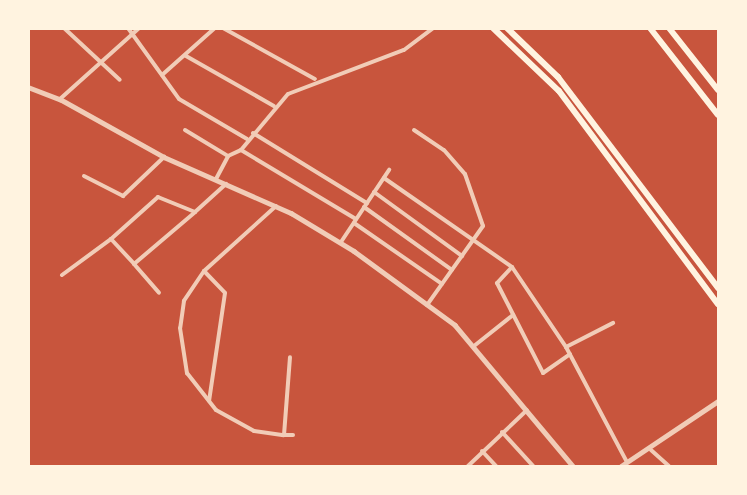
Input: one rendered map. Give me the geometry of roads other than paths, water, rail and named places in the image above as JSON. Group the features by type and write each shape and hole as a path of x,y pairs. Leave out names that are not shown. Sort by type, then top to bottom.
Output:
{"highway":[{"path":"493,28 559,91 718,304"},
{"path":"507,28 564,84 718,288"},
{"path":"650,28 718,115"},
{"path":"669,28 718,90"}],"street":[{"path":"64,28 102,58 120,80"},
{"path":"128,28 179,99 248,139"},
{"path":"60,99 102,58 139,28"},
{"path":"162,75 215,28"},
{"path":"223,28 315,80"},
{"path":"216,179 228,156 241,150 274,106 315,80 404,50 433,28"},
{"path":"186,56 274,106"},
{"path":"28,87 60,99 164,157 276,206 341,242 427,304 474,346 573,466"},
{"path":"185,130 228,156"},
{"path":"414,130 444,150 465,174 483,226 427,304"},
{"path":"253,133 365,205 452,270"},
{"path":"241,150 355,221 442,284"},
{"path":"84,176 123,196 164,157"},
{"path":"341,242 389,170"},
{"path":"384,178 512,267 566,347 627,462"},
{"path":"134,264 226,184"},
{"path":"374,192 462,256"},
{"path":"62,275 111,239 158,197 195,212"},
{"path":"276,206 204,271 184,301 180,328 187,373 209,401 254,431 293,435"},
{"path":"111,239 159,293"},
{"path":"512,267 497,283 543,374 570,354"},
{"path":"204,271 225,293 209,401"},
{"path":"474,346 513,315"},
{"path":"566,347 614,323"},
{"path":"284,435 290,357"},
{"path":"621,466 651,450 718,401"},
{"path":"468,466 526,410"},
{"path":"502,432 533,466"},
{"path":"651,450 669,466"},
{"path":"482,451 496,466"}]}
